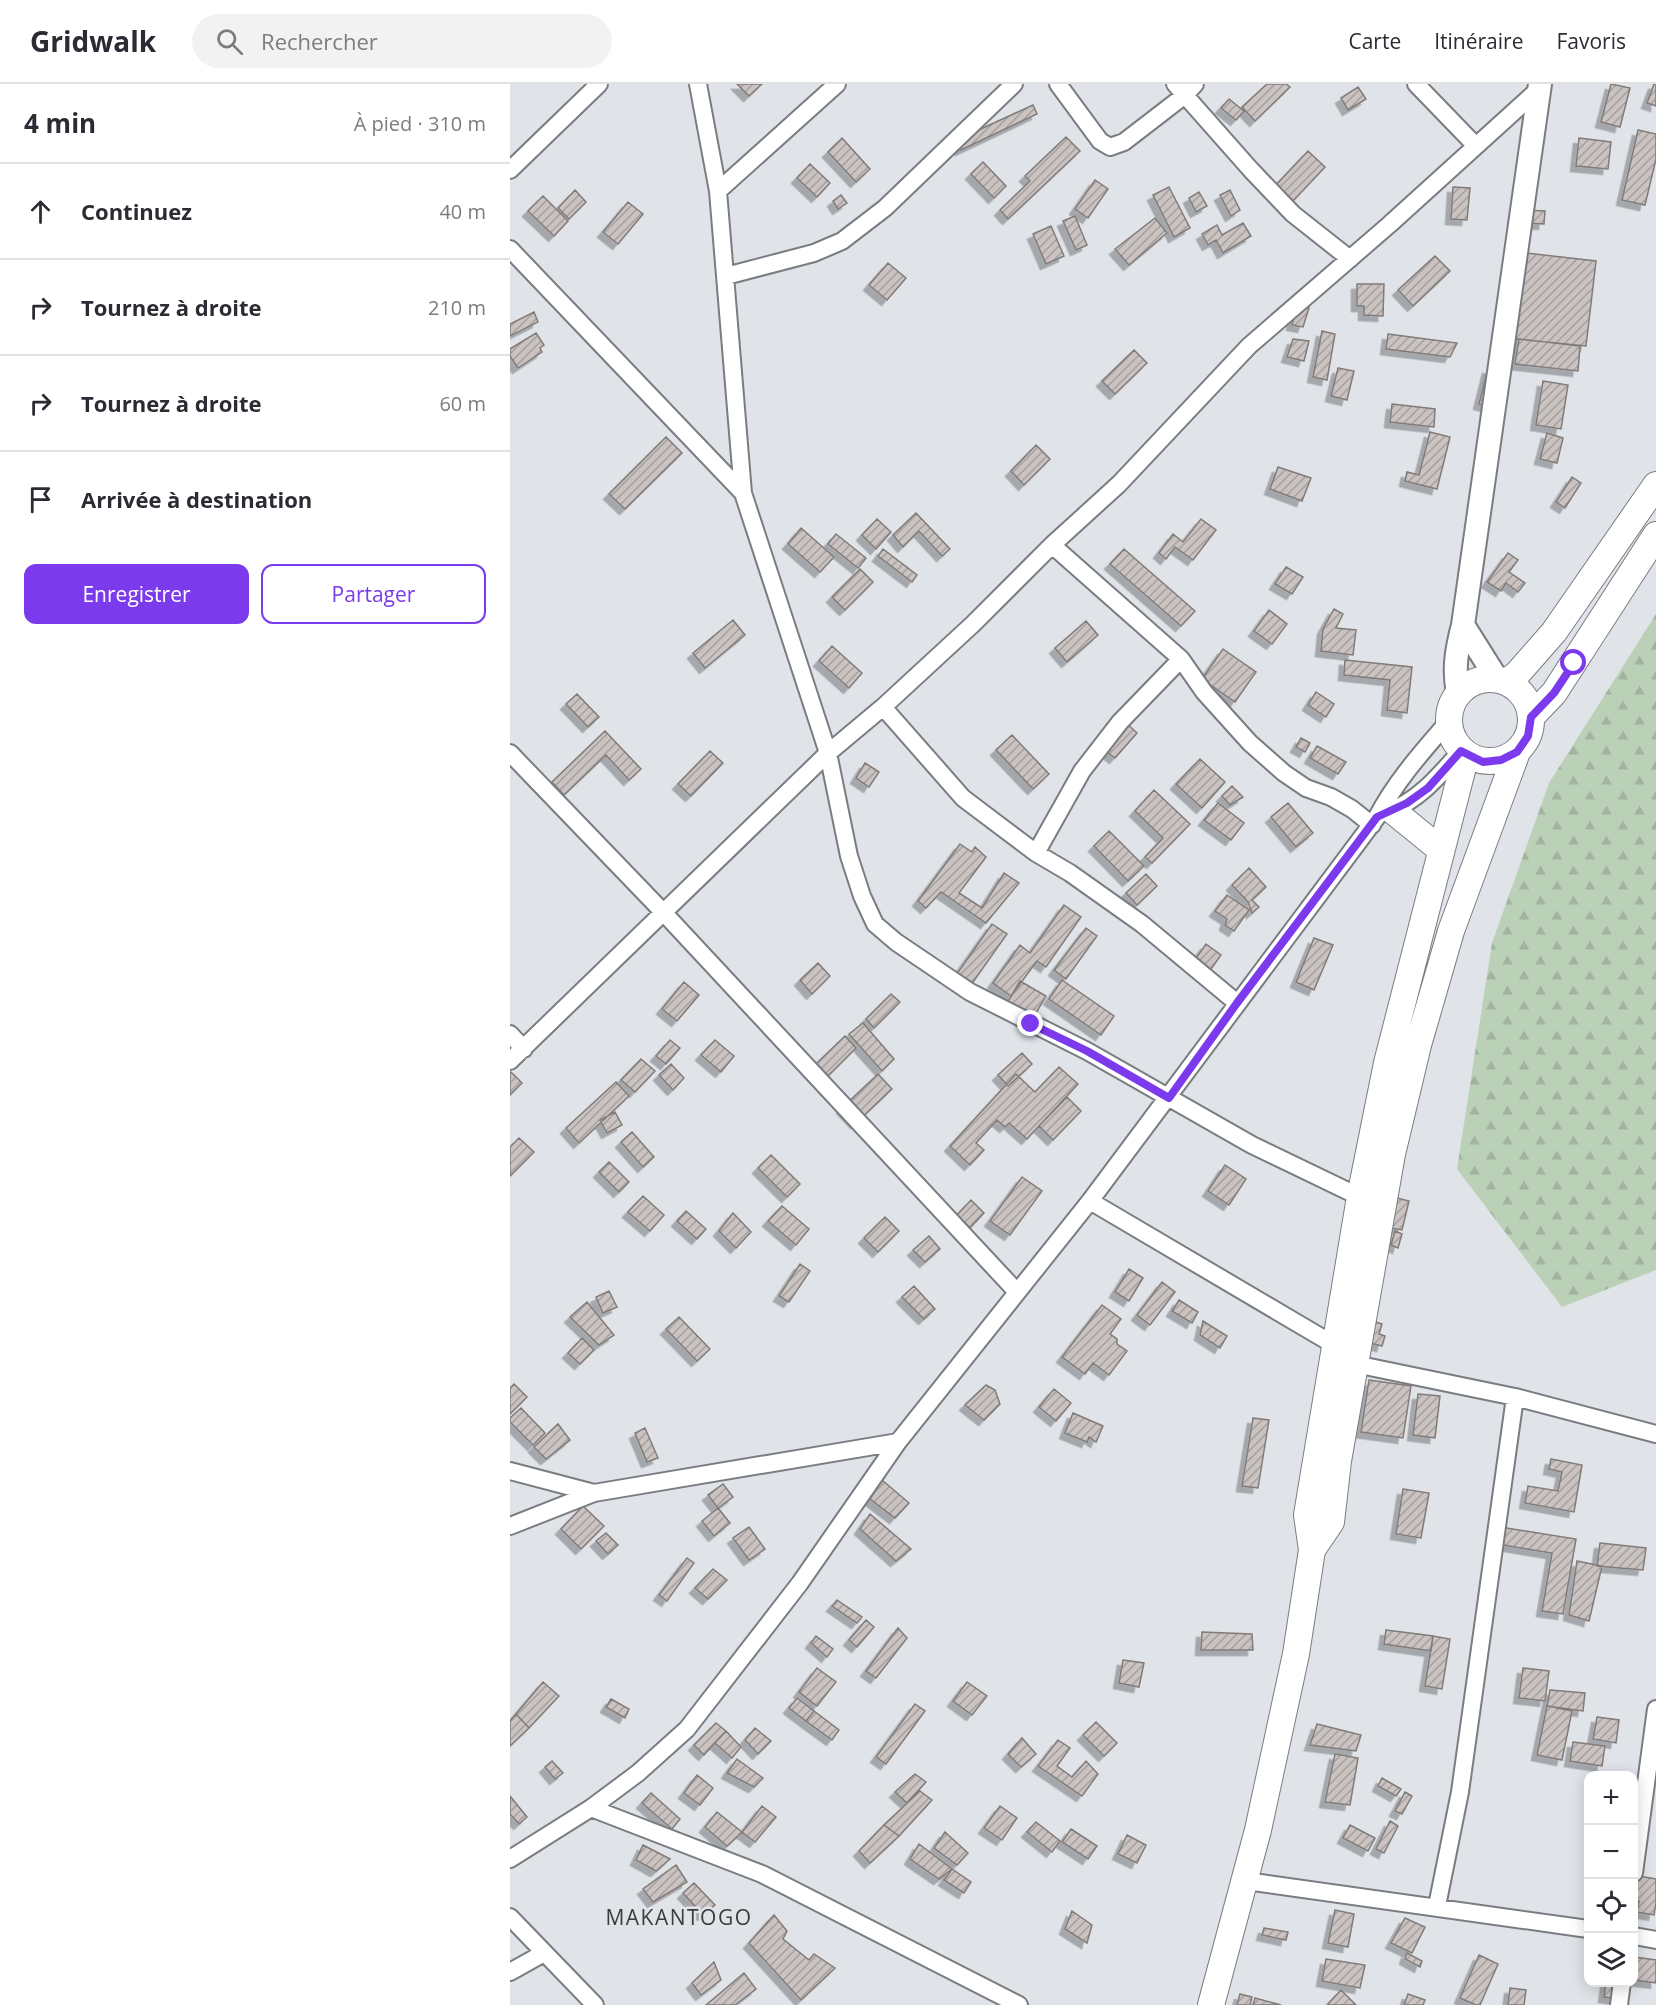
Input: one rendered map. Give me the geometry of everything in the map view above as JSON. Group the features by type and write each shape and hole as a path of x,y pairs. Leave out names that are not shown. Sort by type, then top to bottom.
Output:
{"main road":[{"path":"1458,693 1455,676 1456,654 1463,625 1540,86"},
{"path":"1517,752 1501,760 1483,762 1464,753 1452,737 1448,722 1450,706 1458,693 1469,684 1483,679 1502,681 1518,674 1554,632 1656,484"},
{"path":"1531,717 1554,693 1656,535"},
{"path":"1312,1550 1331,1522 1338,1461 1392,1154 1418,1045 1451,931 1517,752 1528,736 1531,717 1524,696 1502,681 1463,625"},
{"path":"1211,2005 1246,1881 1296,1654 1312,1550 1306,1515 1360,1197 1387,1063 1464,753"},
{"path":"1381,818 1441,850"}],"street":[{"path":"510,170 599,84"},
{"path":"698,84 718,191 743,493 828,753 849,856 862,896 875,924 896,942 970,992 1087,1051 1252,1145 1360,1197"},
{"path":"718,191 837,84"},
{"path":"726,276 813,253 842,241 885,208 1014,84"},
{"path":"1058,84 1100,141 1110,147 1124,142 1185,88 1251,170 1293,214 1350,259"},
{"path":"1416,84 1476,146"},
{"path":"510,1061 828,753 883,707 973,624 1052,545 1119,484 1248,346 1350,259 1540,86"},
{"path":"510,249 743,493"},
{"path":"1052,545 1181,659 1204,692 1250,743 1284,773 1306,788 1331,797 1352,809 1381,818 1428,788 1464,753"},
{"path":"1036,853 1082,771 1120,722 1181,659"},
{"path":"883,707 963,798 1036,853 1070,873 1142,924 1237,1003"},
{"path":"510,1859 591,1808 638,1773 687,1729 801,1584 898,1442 1169,1098 1237,1003 1381,818 1389,796 1406,771 1448,722"},
{"path":"510,753 664,913 1017,1292"},
{"path":"510,1034 524,1049"},
{"path":"1090,1201 1336,1346"},
{"path":"1355,1364 1515,1397 1656,1434"},
{"path":"1437,1906 1460,1792 1515,1397"},
{"path":"510,1526 594,1493 898,1442"},
{"path":"510,1471 594,1493"},
{"path":"1638,1843 1656,1708"},
{"path":"591,1808 762,1874 1019,2005"},
{"path":"1246,1881 1584,1928"},
{"path":"510,1917 595,2005"},
{"path":"1638,1937 1656,1940"},
{"path":"510,1971 544,1953"},
{"path":"1619,2005 1621,1987"}],"green space":[{"path":"1656,614 1656,1270 1562,1307 1457,1169 1492,943 1549,783"}],"building":[{"path":"737,84 762,84 749,96"},
{"path":"1267,84 1286,84 1290,87 1255,121 1242,107"},
{"path":"1611,84 1630,88 1620,127 1601,122"},
{"path":"1654,84 1656,84 1656,106 1647,103"},
{"path":"1358,87 1366,99 1348,110 1341,98"},
{"path":"1229,99 1244,111 1236,120 1221,108"},
{"path":"1033,105 1037,114 961,150 957,140"},
{"path":"1638,130 1656,134 1656,159 1645,205 1622,200"},
{"path":"1066,137 1080,151 1008,219 1000,210 1030,181 1025,176"},
{"path":"842,138 870,169 856,182 828,152"},
{"path":"1579,138 1611,142 1608,169 1576,166"},
{"path":"1308,151 1325,167 1293,201 1276,185"},
{"path":"983,162 1006,186 994,198 971,174"},
{"path":"810,164 830,183 817,197 797,178"},
{"path":"1095,180 1108,189 1088,218 1075,209"},
{"path":"1169,187 1190,228 1174,237 1153,195"},
{"path":"1453,187 1470,188 1467,220 1451,219"},
{"path":"575,190 586,202 569,219 558,208"},
{"path":"1230,190 1240,210 1231,216 1220,195"},
{"path":"1199,192 1207,206 1196,212 1189,198"},
{"path":"841,195 847,203 838,209 833,201"},
{"path":"543,196 568,221 554,236 528,211"},
{"path":"628,202 643,214 618,244 603,232"},
{"path":"1525,210 1545,211 1544,224 1524,223"},
{"path":"1075,216 1087,245 1076,250 1063,221"},
{"path":"1155,218 1167,233 1129,265 1115,249"},
{"path":"1243,223 1251,236 1223,253 1216,240 1208,245 1202,234 1217,225 1222,235"},
{"path":"1051,226 1064,256 1046,264 1033,234"},
{"path":"1518,252 1596,261 1586,346 1508,338"},
{"path":"1435,256 1450,271 1413,306 1398,290"},
{"path":"888,263 906,278 887,300 869,285"},
{"path":"1357,284 1384,284 1383,316 1364,315 1364,306 1357,306"},
{"path":"1297,305 1309,308 1303,327 1292,325"},
{"path":"534,312 538,322 510,336 510,324"},
{"path":"1322,331 1335,334 1327,380 1313,377"},
{"path":"536,333 544,345 540,348 542,352 518,368 510,356 510,349"},
{"path":"1388,334 1457,343 1450,357 1386,349"},
{"path":"1293,339 1309,341 1304,361 1287,357"},
{"path":"1519,339 1580,346 1578,371 1515,364"},
{"path":"1134,350 1147,363 1115,394 1102,381"},
{"path":"1338,368 1354,371 1347,400 1331,396"},
{"path":"1488,368 1496,370 1487,406 1479,404"},
{"path":"1543,381 1568,385 1561,429 1536,425"},
{"path":"1392,404 1435,409 1434,427 1390,422"},
{"path":"1430,432 1450,437 1437,489 1405,481 1407,472 1419,475"},
{"path":"1547,433 1563,438 1557,463 1540,459"},
{"path":"666,437 682,453 625,509 609,494"},
{"path":"1036,445 1050,459 1024,485 1011,471"},
{"path":"1278,467 1311,478 1302,501 1270,489"},
{"path":"1572,477 1581,483 1565,508 1556,502"},
{"path":"916,513 950,549 942,556 919,531 903,547 893,535"},
{"path":"877,519 891,532 876,549 862,535"},
{"path":"1201,519 1216,530 1193,560 1175,547 1166,559 1159,553 1173,534 1183,542"},
{"path":"801,528 834,557 820,572 788,544"},
{"path":"836,534 866,558 858,568 828,544"},
{"path":"883,549 917,575 912,582 878,556"},
{"path":"1124,549 1195,611 1181,626 1110,564"},
{"path":"1508,553 1518,560 1509,572 1525,583 1518,592 1506,583 1501,591 1487,582"},
{"path":"1286,567 1303,577 1292,594 1275,584"},
{"path":"860,569 873,582 845,610 832,597"},
{"path":"1334,609 1343,614 1336,628 1356,630 1353,655 1321,651 1323,629"},
{"path":"1269,610 1287,624 1272,644 1254,631"},
{"path":"733,620 745,635 705,668 693,653"},
{"path":"1086,621 1098,635 1067,662 1055,648"},
{"path":"832,646 862,673 849,688 819,661"},
{"path":"1223,649 1256,672 1235,702 1202,679"},
{"path":"1345,660 1412,667 1407,713 1387,710 1390,680 1344,675"},
{"path":"1316,692 1334,704 1326,717 1308,705"},
{"path":"577,694 599,717 588,727 566,704"},
{"path":"1126,723 1137,733 1115,758 1103,749"},
{"path":"605,731 641,769 629,780 606,755 564,795 552,782"},
{"path":"1012,735 1049,774 1033,789 996,750"},
{"path":"1301,738 1310,743 1305,752 1296,747"},
{"path":"1317,746 1346,762 1338,774 1310,758"},
{"path":"710,751 723,763 691,796 678,784"},
{"path":"1200,759 1225,782 1202,808 1176,784"},
{"path":"865,763 879,772 869,787 856,778"},
{"path":"1232,786 1243,797 1230,805 1222,796"},
{"path":"1154,790 1190,824 1152,863 1145,857 1163,838 1135,811"},
{"path":"1218,803 1244,823 1231,840 1204,820"},
{"path":"1288,803 1313,833 1296,847 1271,817"},
{"path":"1109,831 1144,866 1128,881 1094,846"},
{"path":"960,844 972,852 975,847 986,857 959,893 982,908 1004,873 1019,883 986,923 941,892 926,908 918,901"},
{"path":"1249,868 1266,887 1252,900 1259,907 1252,913 1248,902 1232,885"},
{"path":"1146,874 1157,886 1137,905 1126,893"},
{"path":"1227,895 1249,910 1234,931 1225,925 1227,919 1215,911"},
{"path":"1064,905 1081,917 1046,967 1037,961 1011,996 993,983 1020,945 1030,953"},
{"path":"992,924 1007,934 971,985 956,975"},
{"path":"1086,928 1097,936 1066,979 1054,970"},
{"path":"1314,938 1333,945 1314,990 1296,982"},
{"path":"1206,944 1221,955 1209,972 1194,961"},
{"path":"818,963 830,976 812,994 800,980"},
{"path":"1062,980 1114,1016 1101,1035 1049,999"},
{"path":"1020,981 1046,996 1032,1020 1006,1005"},
{"path":"684,982 699,995 677,1021 662,1009"},
{"path":"891,994 900,1002 874,1028 866,1019"},
{"path":"863,1023 894,1059 882,1071 849,1034"},
{"path":"845,1036 856,1048 828,1076 816,1064"},
{"path":"670,1040 680,1048 666,1064 656,1056"},
{"path":"715,1040 734,1056 721,1072 701,1055"},
{"path":"1022,1053 1032,1064 1008,1086 998,1075"},
{"path":"641,1059 655,1071 635,1092 621,1080"},
{"path":"671,1064 684,1078 673,1090 659,1075"},
{"path":"1059,1067 1078,1084 1027,1139 1009,1123 1005,1127 997,1120 976,1143 984,1150 970,1165 950,1146 1016,1074 1035,1092"},
{"path":"510,1073 522,1083 510,1095"},
{"path":"878,1074 892,1089 856,1123 842,1108"},
{"path":"616,1082 629,1096 579,1143 566,1128"},
{"path":"1067,1097 1081,1111 1053,1140 1039,1126"},
{"path":"615,1112 622,1125 607,1133 600,1120"},
{"path":"632,1132 654,1157 643,1167 621,1142"},
{"path":"519,1138 534,1152 510,1176 510,1147"},
{"path":"771,1155 800,1184 787,1197 758,1168"},
{"path":"609,1162 629,1182 619,1192 599,1172"},
{"path":"1225,1165 1246,1179 1229,1205 1208,1191"},
{"path":"1022,1177 1042,1191 1010,1235 990,1221"},
{"path":"643,1196 664,1215 650,1231 628,1212"},
{"path":"1393,1197 1409,1201 1402,1230 1385,1227"},
{"path":"971,1200 984,1213 970,1228 957,1215"},
{"path":"782,1206 809,1229 796,1245 768,1221"},
{"path":"686,1211 706,1229 697,1239 677,1221"},
{"path":"733,1213 751,1232 736,1248 719,1231"},
{"path":"885,1217 899,1231 878,1252 864,1238"},
{"path":"1395,1231 1402,1234 1398,1248 1391,1245"},
{"path":"929,1236 940,1249 925,1262 913,1250"},
{"path":"800,1264 810,1271 789,1302 779,1296"},
{"path":"1129,1269 1143,1278 1129,1301 1115,1292"},
{"path":"1162,1282 1175,1292 1150,1325 1137,1315"},
{"path":"914,1286 935,1309 924,1319 902,1297"},
{"path":"609,1291 617,1307 603,1313 596,1297"},
{"path":"1179,1300 1198,1312 1192,1323 1172,1311"},
{"path":"587,1302 614,1335 599,1345 570,1317"},
{"path":"1102,1305 1121,1319 1110,1334 1117,1339 1117,1344 1127,1351 1109,1375 1093,1363 1085,1374 1062,1357"},
{"path":"679,1317 710,1349 697,1361 666,1329"},
{"path":"1203,1321 1227,1336 1220,1348 1200,1335"},
{"path":"1373,1321 1382,1324 1379,1334 1385,1336 1382,1346 1362,1341"},
{"path":"582,1338 594,1350 580,1364 568,1353"},
{"path":"1369,1380 1411,1386 1403,1438 1361,1432"},
{"path":"514,1384 527,1397 510,1414 510,1388"},
{"path":"986,1385 995,1390 1000,1404 984,1420 965,1405"},
{"path":"1054,1389 1071,1403 1056,1421 1039,1407"},
{"path":"1418,1394 1440,1396 1435,1438 1413,1435"},
{"path":"521,1408 545,1433 533,1445 510,1422 510,1418"},
{"path":"1073,1413 1103,1426 1096,1442 1089,1437 1087,1442 1065,1433"},
{"path":"1253,1418 1269,1420 1258,1488 1242,1486"},
{"path":"558,1424 570,1440 546,1459 534,1447"},
{"path":"645,1428 658,1458 647,1462 635,1433"},
{"path":"1551,1459 1582,1465 1574,1512 1525,1503 1528,1486 1558,1491 1562,1472 1549,1469"},
{"path":"882,1480 909,1503 895,1518 870,1499"},
{"path":"723,1484 733,1497 718,1508 708,1495"},
{"path":"1403,1489 1429,1493 1421,1538 1396,1534"},
{"path":"583,1506 604,1526 581,1549 561,1529"},
{"path":"718,1508 730,1523 714,1536 702,1521"},
{"path":"870,1514 911,1549 896,1561 860,1529"},
{"path":"749,1527 765,1549 749,1560 733,1538"},
{"path":"1500,1527 1576,1539 1563,1614 1542,1611 1552,1553 1497,1544"},
{"path":"606,1533 618,1545 608,1554 596,1541"},
{"path":"1600,1543 1646,1548 1643,1570 1597,1566"},
{"path":"687,1558 694,1563 667,1601 659,1595"},
{"path":"1577,1561 1602,1566 1589,1621 1569,1615"},
{"path":"713,1569 727,1580 708,1599 695,1588"},
{"path":"837,1600 862,1617 857,1623 832,1606"},
{"path":"866,1620 874,1627 857,1647 849,1640"},
{"path":"898,1628 907,1638 876,1678 866,1671"},
{"path":"1386,1630 1433,1636 1431,1651 1384,1644"},
{"path":"1202,1632 1252,1634 1253,1650 1201,1650"},
{"path":"816,1636 833,1649 827,1657 811,1643"},
{"path":"1433,1636 1450,1639 1442,1689 1425,1686"},
{"path":"1123,1660 1144,1663 1139,1687 1119,1683"},
{"path":"817,1668 836,1682 817,1706 799,1692"},
{"path":"1523,1668 1549,1671 1545,1701 1519,1698"},
{"path":"543,1682 559,1696 529,1728 516,1714"},
{"path":"967,1682 987,1696 972,1715 953,1701"},
{"path":"1550,1690 1585,1693 1583,1711 1547,1706"},
{"path":"797,1698 814,1711 806,1721 789,1708"},
{"path":"611,1699 629,1709 625,1718 606,1707"},
{"path":"915,1704 925,1711 886,1764 876,1757"},
{"path":"1547,1706 1572,1711 1562,1760 1537,1755"},
{"path":"814,1711 839,1730 832,1740 806,1721"},
{"path":"516,1714 529,1728 510,1746 510,1721"},
{"path":"1597,1717 1619,1720 1616,1743 1593,1739"},
{"path":"1096,1722 1117,1743 1104,1756 1083,1735"},
{"path":"716,1723 726,1731 704,1755 694,1745"},
{"path":"1317,1724 1361,1735 1356,1751 1310,1745"},
{"path":"755,1728 771,1741 758,1754 745,1740"},
{"path":"726,1731 741,1747 732,1758 715,1743"},
{"path":"1022,1738 1036,1754 1021,1767 1008,1754"},
{"path":"1058,1740 1070,1748 1057,1766 1072,1777 1086,1761 1098,1774 1082,1796 1038,1766"},
{"path":"1573,1742 1605,1746 1602,1766 1570,1761"},
{"path":"1335,1754 1358,1758 1350,1805 1325,1802"},
{"path":"737,1759 763,1778 754,1787 727,1773"},
{"path":"552,1761 563,1773 555,1779 545,1767"},
{"path":"915,1774 926,1782 907,1803 895,1792"},
{"path":"697,1775 713,1788 700,1805 684,1793"},
{"path":"1382,1778 1401,1789 1396,1796 1378,1786"},
{"path":"920,1791 932,1800 899,1836 884,1825"},
{"path":"1405,1792 1412,1796 1402,1814 1395,1811"},
{"path":"651,1793 680,1819 672,1829 642,1803"},
{"path":"510,1796 527,1817 519,1824 510,1814"},
{"path":"762,1806 776,1817 755,1842 742,1832"},
{"path":"1000,1806 1017,1818 1002,1840 984,1828"},
{"path":"717,1812 742,1832 727,1846 705,1827"},
{"path":"1390,1821 1398,1826 1384,1853 1376,1849"},
{"path":"1036,1822 1060,1841 1052,1852 1027,1832"},
{"path":"884,1825 899,1836 870,1863 859,1851"},
{"path":"1350,1825 1375,1838 1368,1851 1343,1838"},
{"path":"1071,1829 1097,1846 1088,1859 1062,1842"},
{"path":"945,1832 968,1853 957,1865 934,1848"},
{"path":"1127,1835 1146,1845 1137,1863 1118,1854"},
{"path":"919,1844 952,1869 939,1879 910,1859"},
{"path":"643,1845 670,1859 656,1871 636,1860"},
{"path":"676,1865 687,1882 653,1902 643,1889"},
{"path":"952,1869 971,1882 964,1893 944,1880"},
{"path":"1638,1876 1656,1879 1654,1915 1638,1912"},
{"path":"694,1883 715,1905 703,1915 683,1893"},
{"path":"1335,1910 1354,1914 1348,1947 1328,1943"},
{"path":"1072,1911 1092,1925 1087,1943 1065,1929"},
{"path":"774,1915 787,1931 783,1939 809,1960 814,1954 835,1968 801,2000 749,1943"},
{"path":"1405,1918 1425,1927 1412,1953 1391,1943"},
{"path":"1264,1928 1288,1932 1286,1940 1262,1935"},
{"path":"1407,1953 1422,1961 1420,1967 1405,1959"},
{"path":"1479,1955 1498,1964 1480,2005 1476,2005 1460,1998"},
{"path":"1638,1958 1656,1960 1656,1983 1638,1981"},
{"path":"1326,1959 1365,1965 1360,1988 1322,1981"},
{"path":"714,1962 721,1980 701,1995 692,1983"},
{"path":"744,1973 756,1989 735,2005 706,2005"},
{"path":"1605,1987 1620,1987 1619,1999 1604,1997"},
{"path":"1510,1988 1526,1990 1524,2005 1508,2005"},
{"path":"1341,1990 1356,2005 1328,2004"},
{"path":"1240,1994 1252,1997 1250,2005 1237,2005"},
{"path":"1408,1994 1425,2000 1423,2005 1404,2005"},
{"path":"1255,1998 1281,2005 1253,2005"}],"district":[{"name":"MAKANTOGO","path":"679,1918"}],"route":[{"path":"1031,1024 1087,1051 1169,1098 1237,1003 1377,817 1407,803 1428,788 1461,751 1483,762 1501,760 1517,752 1524,745 1528,736 1531,717 1554,693 1574,663"}]}
